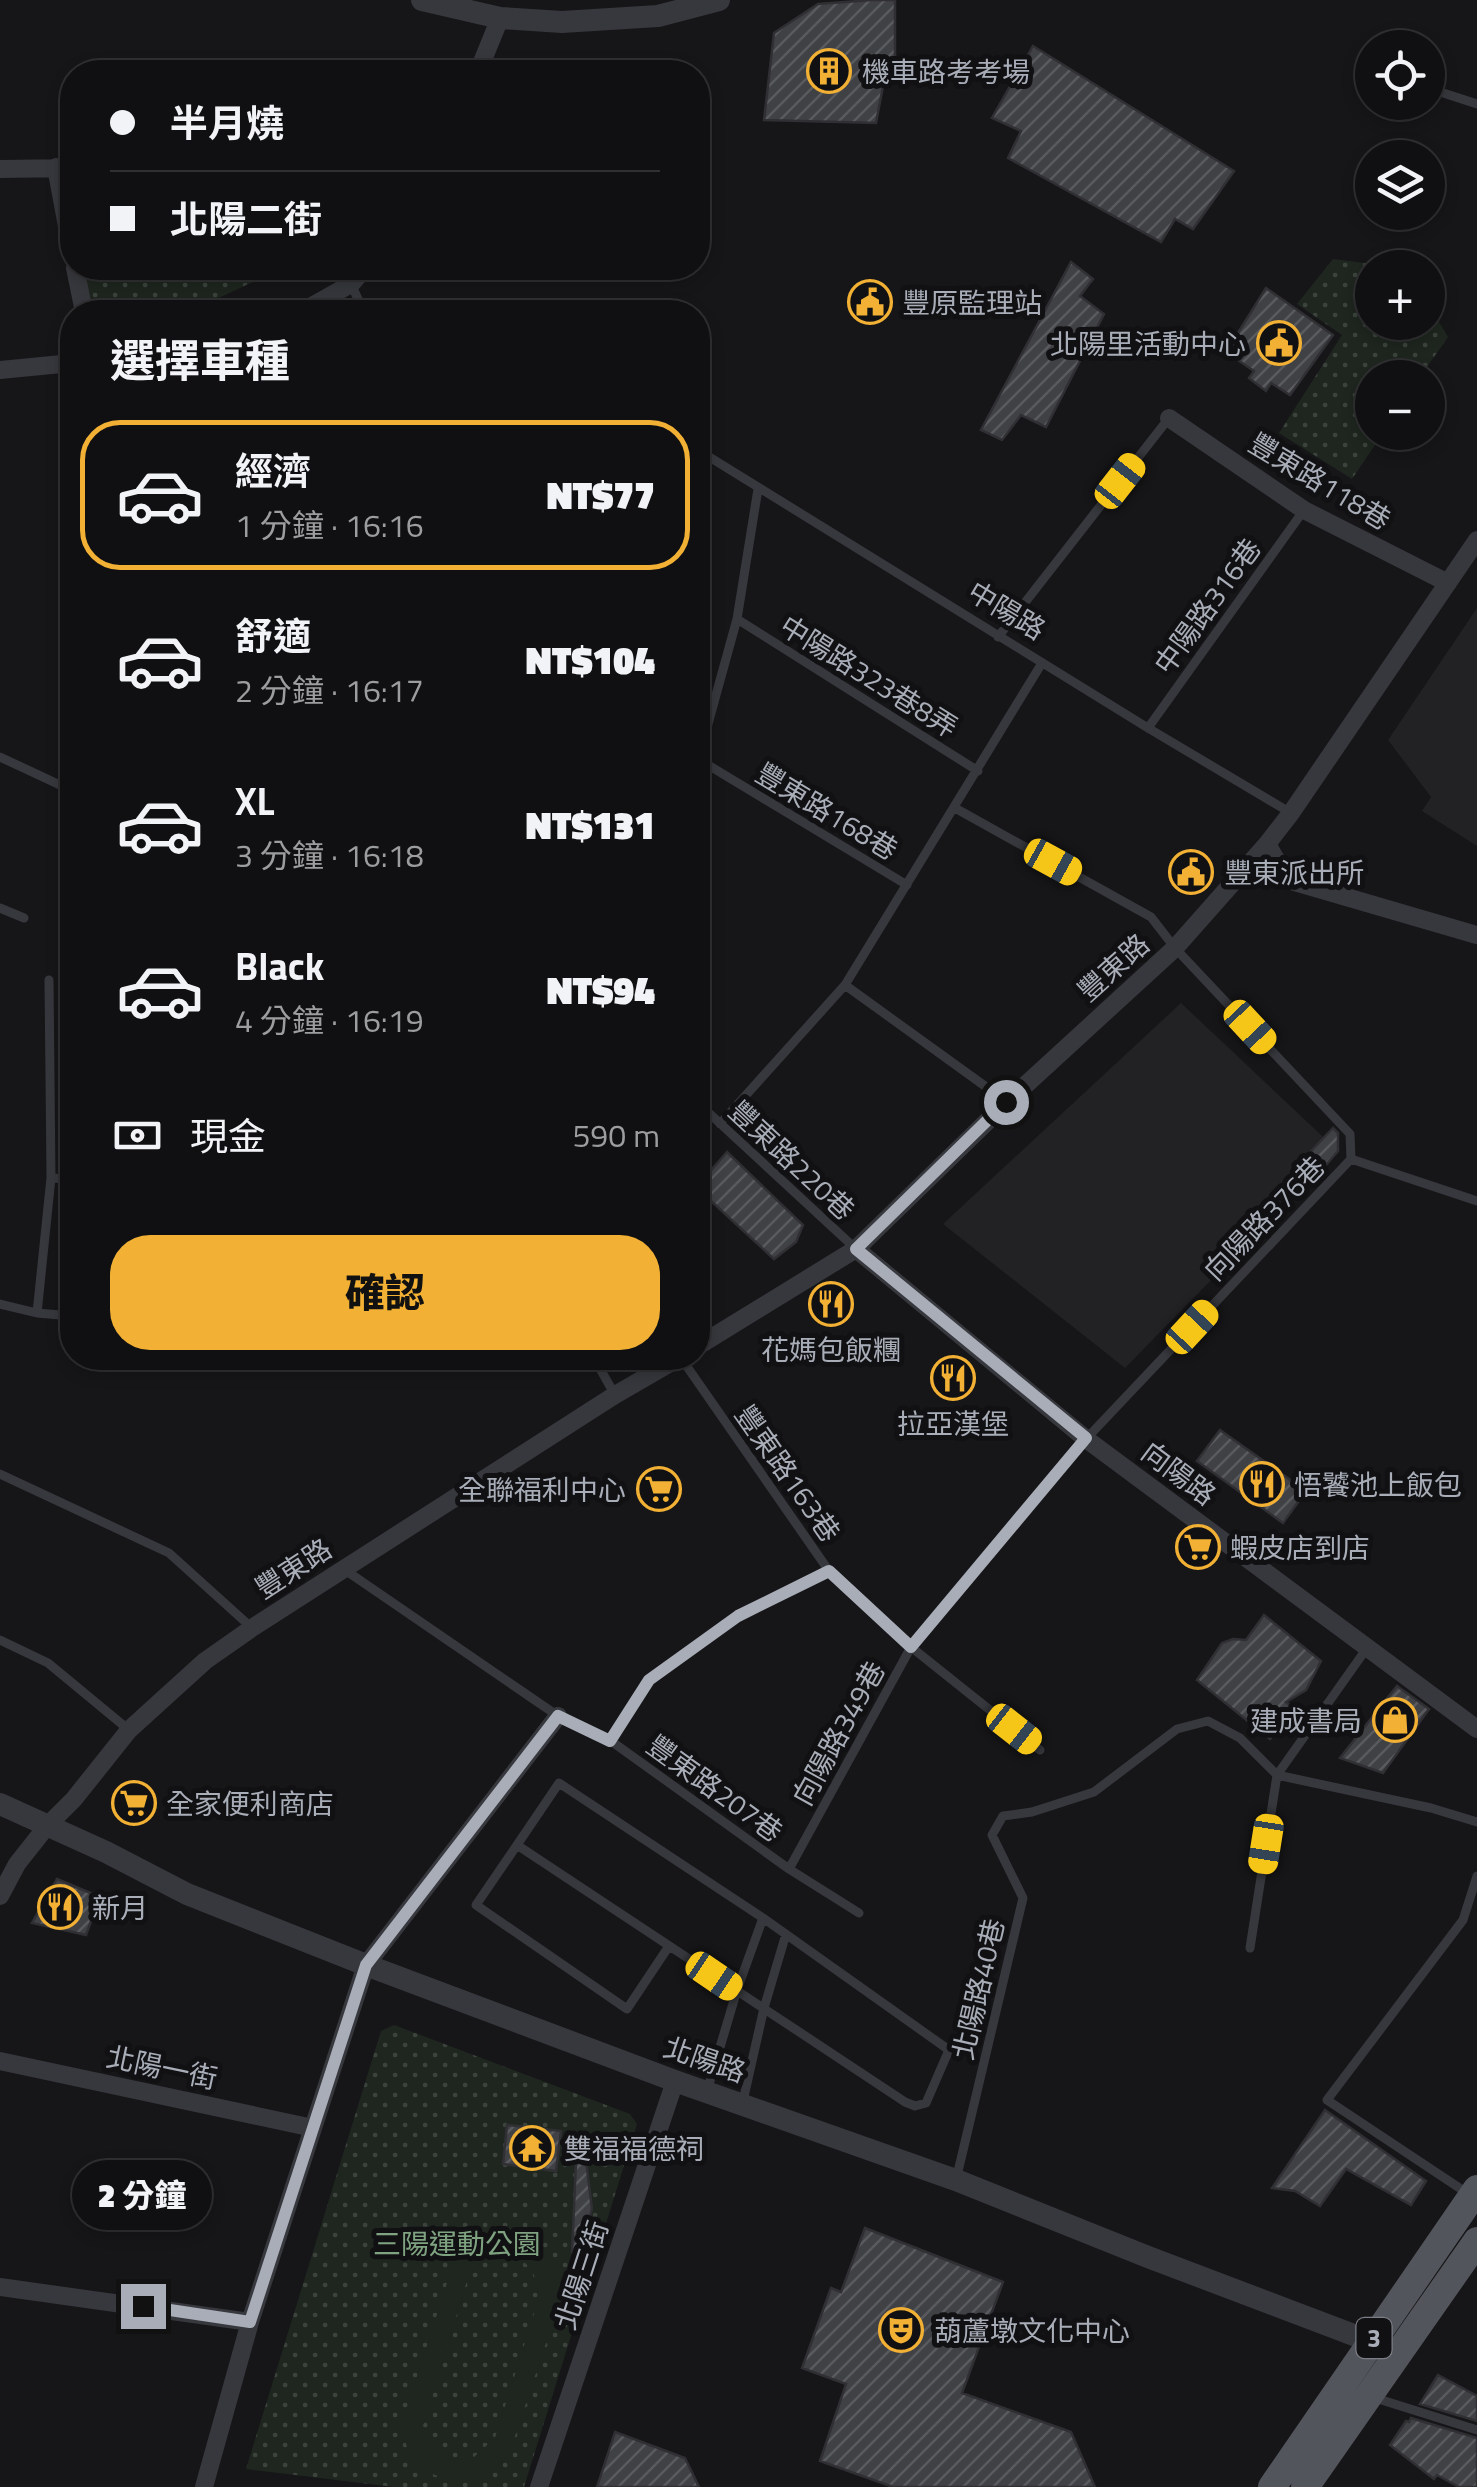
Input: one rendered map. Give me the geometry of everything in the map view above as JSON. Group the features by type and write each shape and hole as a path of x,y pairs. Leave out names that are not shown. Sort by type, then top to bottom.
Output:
{"main road":[{"name":"3","path":"1272,2487 1474,2193"},
{"name":"3","path":"1305,2487 1477,2241"}],"street":[{"path":"422,0 500,18 562,22 658,16 719,0"},
{"path":"483,60 500,18"},
{"path":"0,169 60,167"},
{"path":"347,280 351,284"},
{"path":"322,300 354,280"},
{"path":"0,370 60,364"},
{"name":"豐東路118巷","path":"1169,418 1304,510 1448,583"},
{"name":"豐東路","path":"710,1339 856,1249 1006,1102 1175,948 1291,813 1477,540"},
{"path":"1266,844 1288,880 1477,935"},
{"name":"向陽路","path":"856,1249 1086,1438 1477,1730"},
{"name":"豐東路","path":"0,1896 17,1864 128,1730 205,1661 343,1568 614,1394 658,1370"},
{"path":"204,2487 250,2322 366,1965 558,1716"},
{"name":"北陽路","path":"0,1804 187,1894 366,1965 956,2180 1399,2353"},
{"name":"北陽一街","path":"0,2061 313,2128"},
{"name":"北陽三街","path":"539,2487 676,2081"},
{"path":"0,2287 250,2322"}],"lane":[{"path":"1445,94 1477,104"},
{"path":"351,284 358,300"},
{"path":"998,636 1169,418"},
{"name":"中陽路","path":"710,458 1291,813"},
{"path":"710,716 737,619 758,489"},
{"name":"中陽路316巷","path":"1148,728 1304,510"},
{"name":"中陽路323巷8弄","path":"737,619 978,771"},
{"name":"豐東路168巷","path":"710,766 907,885 1042,663"},
{"path":"0,757 60,785"},
{"path":"955,808 1151,916 1175,948 1350,1134 1351,1160 1477,1200"},
{"path":"720,1124 845,985 907,885"},
{"path":"0,908 24,918"},
{"path":"37,1314 50,1178 50,980"},
{"path":"845,985 1006,1102"},
{"name":"豐東路220巷","path":"710,1114 856,1249"},
{"name":"向陽路376巷","path":"1086,1438 1351,1160"},
{"path":"50,1178 60,1178"},
{"path":"0,1304 60,1315"},
{"path":"601,1370 614,1394"},
{"name":"豐東路163巷","path":"688,1370 829,1571 911,1647 1040,1750"},
{"name":"向陽路349巷","path":"790,1869 911,1647 1086,1438"},
{"path":"0,1474 169,1553 252,1628"},
{"name":"豐東路207巷","path":"343,1568 558,1716 610,1741 790,1869 859,1913"},
{"path":"610,1741 649,1680 738,1616 829,1571"},
{"path":"0,1640 48,1663 128,1730"},
{"path":"1250,1948 1276,1775 1367,1648"},
{"name":"北陽路40巷","path":"956,2180 1023,1898 992,1835 1003,1816 1032,1812 1094,1792 1177,1729 1208,1721 1240,1738 1276,1775"},
{"path":"1276,1775 1413,1803 1477,1822"},
{"path":"517,1845 737,1990 905,2102 915,2106 926,2103 949,2050 786,1934 559,1782 476,1905 627,2009 670,1946"},
{"path":"1474,2193 1327,2100 1463,1920 1477,1876"},
{"path":"707,2092 762,1918"},
{"path":"742,2104 786,1934"},
{"path":"1341,2389 1477,2430"}],"shaded area":[{"path":"1477,608 1477,846 1422,811 1431,797 1388,740"},
{"path":"1181,1003 1338,1151 1125,1368 943,1224"}],"green space":[{"path":"1333,259 1355,262 1355,340 1445,340 1445,332 1448,337 1432,360 1355,360 1355,450 1372,450 1352,479 1279,433 1342,335 1297,304"},
{"path":"82,280 257,280 214,300 86,300"},
{"name":"三陽運動公園","path":"394,2025 630,2114 637,2124 524,2487 394,2487 246,2469 381,2031"},
{"path":"498,2233 517,2236 539,2248 561,2279 559,2304 510,2451 486,2475 453,2480 432,2474 415,2461 407,2448 402,2424 455,2258","holes":["509,2257 525,2263 534,2274 538,2301 495,2438 474,2457 452,2461 440,2456 423,2426 469,2274 483,2261"]}],"building":[{"name":"機車路考考場","path":"895,0 895,56 883,86 876,123 764,120 774,33 818,4"},
{"path":"1033,46 1234,171 1193,229 1175,219 1161,242 1008,158 1021,131 992,118"},
{"path":"1071,262 1093,279 1080,296 1104,314 1046,427 1021,415 1002,440 981,430"},
{"name":"北陽里活動中心","path":"1266,288 1333,335 1290,395 1271,383 1266,391 1249,378 1254,371 1226,352"},
{"path":"1333,1128 1338,1133 1338,1151 1312,1181 1297,1166"},
{"path":"727,1152 803,1225 796,1242 774,1259 710,1200 710,1171"},
{"path":"1220,1430 1306,1491 1283,1523 1197,1461"},
{"path":"1264,1615 1321,1661 1306,1690 1286,1702 1294,1708 1270,1739 1197,1680 1222,1643 1246,1640"},
{"name":"建成書局","path":"1397,1686 1429,1709 1383,1773 1340,1758"},
{"name":"新月","path":"57,1879 100,1897 86,1935 32,1923"},
{"path":"1325,2110 1426,2181 1411,2205 1346,2169 1320,2206 1295,2191 1272,2188"},
{"name":"雙福福德祠","path":"507,2125 561,2131 556,2171 503,2164"},
{"path":"586,2161 592,2209 579,2254 572,2252 576,2162"},
{"name":"葫蘆墩文化中心","path":"865,2228 1003,2282 962,2393 1071,2432 1095,2487 893,2487 820,2461 846,2384 802,2368 831,2288 841,2292"},
{"path":"1438,2375 1477,2396 1477,2421 1420,2404"},
{"path":"1411,2418 1477,2438 1477,2487 1459,2487 1437,2475 1434,2479 1390,2445"},
{"path":"615,2432 685,2458 699,2487 597,2487"}],"place":[{"name":"機車路考考場","path":"829,71"},
{"name":"豐原監理站","path":"870,302"},
{"name":"北陽里活動中心","path":"1279,343"},
{"name":"豐東派出所","path":"1191,872"},
{"name":"花媽包飯糰","path":"831,1304"},
{"name":"拉亞漢堡","path":"953,1378"},
{"name":"悟饕池上飯包","path":"1262,1484"},
{"name":"全聯福利中心","path":"659,1489"},
{"name":"蝦皮店到店","path":"1198,1547"},
{"name":"建成書局","path":"1395,1720"},
{"name":"全家便利商店","path":"134,1803"},
{"name":"新月","path":"60,1907"},
{"name":"雙福福德祠","path":"532,2148"},
{"name":"葫蘆墩文化中心","path":"901,2330"}],"route":[{"path":"143,2306 250,2322 366,1965 558,1716 610,1741 649,1680 738,1616 829,1571 911,1647 1086,1438 856,1249 1006,1102"}]}
